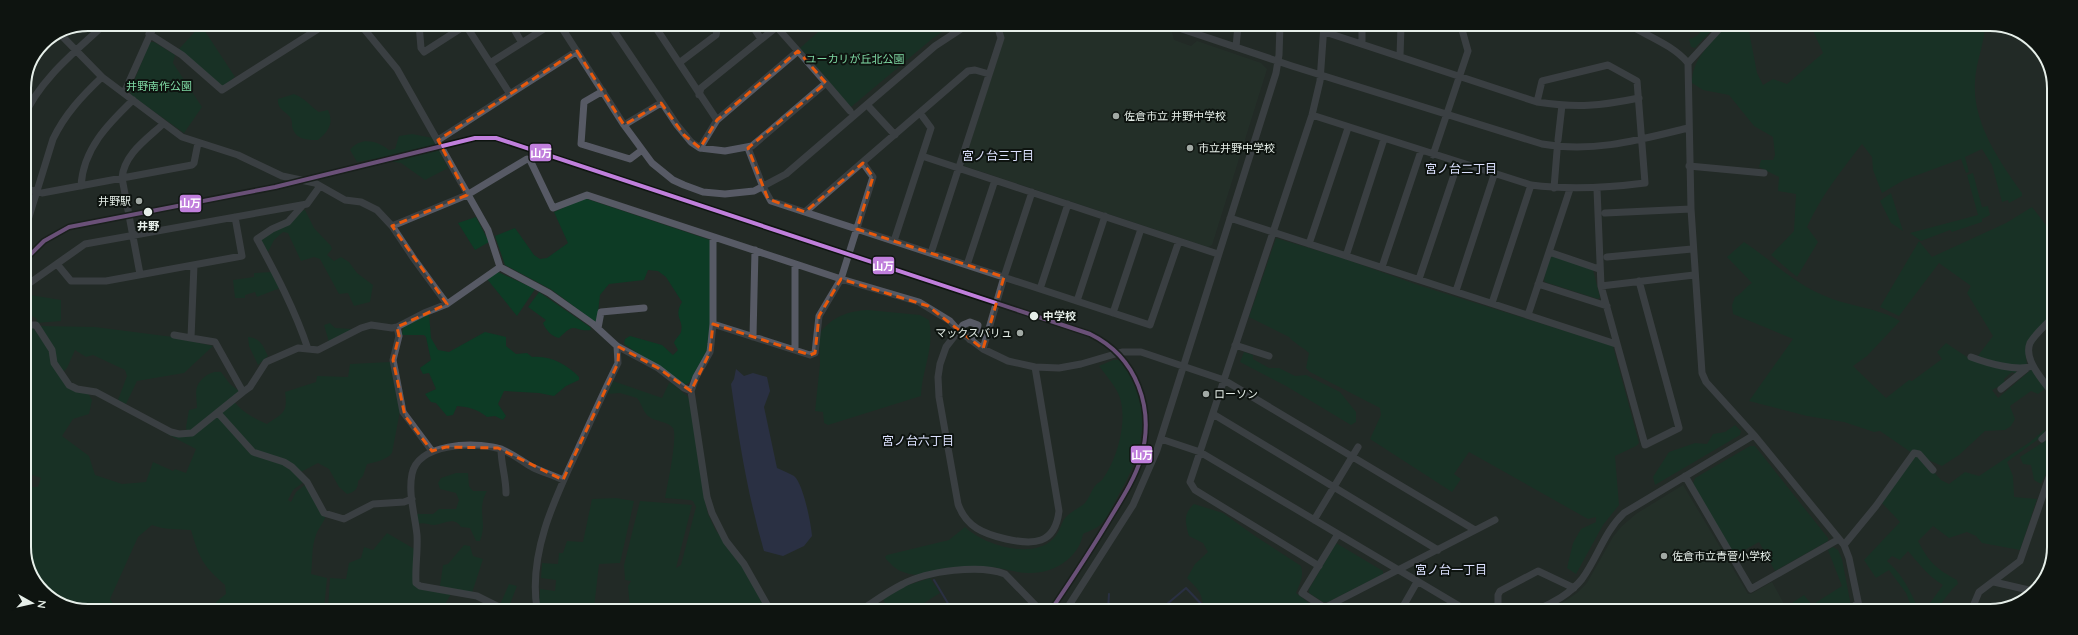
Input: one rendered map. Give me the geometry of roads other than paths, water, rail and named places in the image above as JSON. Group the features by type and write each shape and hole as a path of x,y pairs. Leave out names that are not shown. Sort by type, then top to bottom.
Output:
{"street":[{"path":"31,104 37,93 76,51 97,31"},
{"path":"124,93 151,31"},
{"path":"149,34 182,55 222,90 315,31"},
{"path":"366,31 397,69 438,140 467,195 488,230 500,267 549,292 598,328 617,346 658,368 684,388 692,391"},
{"path":"420,31 421,48 424,52 457,31"},
{"path":"470,31 510,94"},
{"path":"515,31 522,43"},
{"path":"490,63 540,31"},
{"path":"564,31 624,125 642,150 662,172 678,183 693,189 715,194 735,194 763,187 786,174 940,42 957,31"},
{"path":"614,31 684,135 700,148 725,151 748,148 756,144 826,83"},
{"path":"658,31 717,120"},
{"path":"679,63 716,35 717,31"},
{"path":"756,31 761,39"},
{"path":"699,95 700,88 771,31"},
{"path":"781,31 850,111"},
{"path":"931,253 1001,38 999,31"},
{"path":"1188,31 1278,62 1528,141 1557,147 1574,148 1605,146 1688,128"},
{"path":"1236,47 1237,31"},
{"path":"1070,604 1110,543 1144,484 1161,439 1278,62 1280,31"},
{"path":"1319,566 1192,488 1190,482 1312,115 1321,75 1324,31"},
{"path":"1329,31 1362,44 1537,102 1591,106 1639,98"},
{"path":"1362,31 1362,44"},
{"path":"1400,56 1401,31"},
{"path":"1432,155 1468,51 1462,31"},
{"path":"1640,31 1672,49 1682,56 1688,63 1688,128 1692,248 1702,373 1706,382 1754,435 1844,545 1850,558 1858,603"},
{"path":"1688,63 1717,31"},
{"path":"63,37 102,77 182,137 238,155 282,176 315,183 345,200 368,205 377,210 392,226 447,304"},
{"path":"438,140 577,51"},
{"path":"700,148 717,120 798,51"},
{"path":"1312,115 1494,175 1531,185 1570,189 1597,189 1645,183 1637,81 1608,65 1542,81 1537,102"},
{"path":"806,212 968,71 975,70 989,74"},
{"path":"31,212 58,127 77,101 102,77"},
{"path":"603,91 584,102 581,144 630,159 642,150"},
{"path":"81,186 81,176 87,157 97,140 118,114 133,100"},
{"path":"624,125 661,103"},
{"path":"1558,140 1562,105"},
{"path":"870,108 895,135"},
{"path":"894,241 931,128 920,113"},
{"path":"140,274 122,178 123,170 130,157 142,143 164,124"},
{"path":"1309,244 1348,128"},
{"path":"1346,256 1384,139"},
{"path":"31,190 38,192 81,186 192,165 198,143"},
{"path":"748,148 763,187 771,201 1150,325 1179,241"},
{"path":"1382,267 1421,151"},
{"path":"1554,188 1557,151"},
{"path":"922,156 1218,254"},
{"path":"392,226 467,195 527,159 530,160 553,208 587,195 841,279 919,302 938,312 970,340 1008,361 1035,367 1065,367 1091,362 1122,352 1141,352 1224,380 1475,530"},
{"path":"713,324 810,355 815,353 819,316 841,279 873,177 863,163"},
{"path":"1419,279 1458,163"},
{"path":"1689,166 1764,173"},
{"path":"1456,291 1494,175"},
{"path":"967,265 995,180"},
{"path":"1492,303 1531,185"},
{"path":"31,282 85,244 307,204 320,186"},
{"path":"1528,315 1570,189"},
{"path":"1597,189 1599,269 1601,286 1644,445 1679,428 1639,281"},
{"path":"984,349 1004,277 1032,192"},
{"path":"1040,289 1068,204"},
{"path":"302,205 288,222 272,229 257,239 281,282 308,349"},
{"path":"1605,213 1691,209"},
{"path":"1077,301 1105,216"},
{"path":"57,264 71,281 106,281 242,256 235,217"},
{"path":"1230,218 1616,344"},
{"path":"1113,313 1141,229"},
{"path":"713,237 713,324 710,352 696,377 692,391 707,496 712,513 726,541 744,564 767,604"},
{"path":"1607,257 1692,248"},
{"path":"753,337 755,250"},
{"path":"1549,252 1599,269"},
{"path":"795,264 795,350"},
{"path":"191,338 194,265"},
{"path":"31,326 36,326 52,350 54,363 69,385 96,392 171,432 179,434 192,433 250,387 266,362 298,348 318,350 360,328 371,325 392,328 397,326 447,304 500,267"},
{"path":"1601,286 1694,275"},
{"path":"1538,284 1607,306"},
{"path":"598,328 601,312 644,308"},
{"path":"970,340 977,330 977,323 967,323 946,347 940,364 938,377 939,397 958,504 967,520 980,531 1025,543 1041,540 1051,532 1056,522 1058,511 1035,367"},
{"path":"2047,324 2030,345 2029,356 2030,367 2047,387"},
{"path":"397,326 399,336 393,360 403,412 432,451"},
{"path":"174,335 214,342 244,392"},
{"path":"1235,345 1269,356"},
{"path":"536,604 541,544 550,511 618,363 617,346"},
{"path":"1971,357 1988,363 2030,367"},
{"path":"2001,389 2030,367"},
{"path":"218,413 253,452 284,462 292,467 307,482 324,513 344,519 373,504 404,502 412,499"},
{"path":"1213,414 1438,550"},
{"path":"2042,439 2047,434"},
{"path":"1555,604 1574,588 1586,572 1610,528 1620,516 1630,508 1754,435"},
{"path":"1161,439 1200,452 1456,604"},
{"path":"493,604 477,596 417,585 417,541 412,499 413,470 421,460 432,451 446,447 478,446 500,449 532,467 563,480"},
{"path":"1314,520 1358,447"},
{"path":"500,449 501,463 506,480 506,492"},
{"path":"1844,545 1876,506 1914,453 1919,454 1933,470"},
{"path":"1684,476 1751,589 1839,539"},
{"path":"1974,604 1979,592 2020,561 2047,483"},
{"path":"1335,604 1495,520"},
{"path":"1318,604 1302,593 1338,534"},
{"path":"871,604 904,583 916,579 952,571 979,569 998,571 1005,574 1034,604"},
{"path":"1498,604 1498,595 1500,591 1538,571 1574,588"},
{"path":"1404,604 1417,582"},
{"path":"1994,582 2027,590"}],"water":[{"path":"736,369 744,376 753,373 767,377 770,391 764,407 777,468 794,476 800,486 806,504 812,536 804,546 783,556 764,551 758,530 744,468 731,384 734,379"}],"waterway":[{"path":"934,580 948,604"},
{"path":"1167,604 1186,588 1201,604"},
{"path":"1108,604 1109,594"}],"place":[{"name":"佐倉市立 井野中学校","path":"1116,116"},
{"name":"市立井野中学校","path":"1190,148"},
{"name":"井野駅","path":"139,201"},
{"name":"井野","path":"148,212"},
{"name":"中学校","path":"1034,316"},
{"name":"マックスバリュ","path":"1020,333"},
{"name":"ローソン","path":"1206,394"},
{"name":"佐倉市立青菅小学校","path":"1664,556"}],"district":[{"name":"宮ノ台三丁目","path":"998,155"},
{"name":"宮ノ台二丁目","path":"1461,168"},
{"name":"宮ノ台六丁目","path":"918,440"},
{"name":"宮ノ台一丁目","path":"1451,569"}],"park label":[{"name":"ユーカリが丘北公園","path":"855,59"},
{"name":"井野南作公園","path":"159,86"}]}
